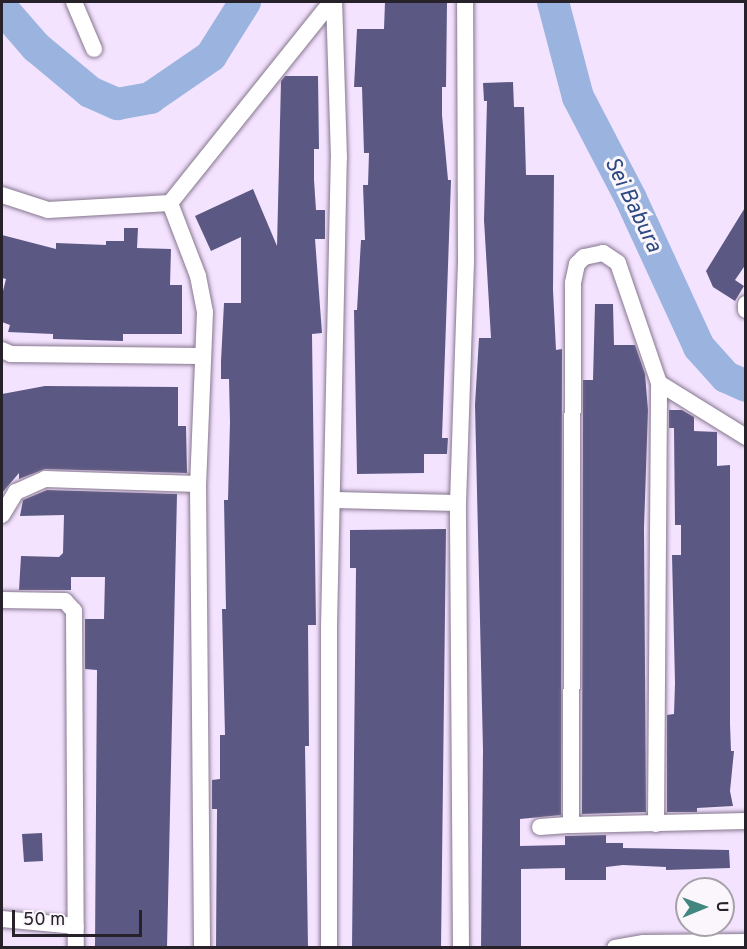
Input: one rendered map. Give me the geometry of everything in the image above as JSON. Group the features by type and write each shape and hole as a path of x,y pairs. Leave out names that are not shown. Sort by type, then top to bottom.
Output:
{"street":[{"path":"74,2 94,50"},
{"path":"2,195 48,210 170,203 332,2"},
{"path":"329,948 339,158 332,2"},
{"path":"461,948 462,665 458,503 466,262 465,2"},
{"path":"170,203 203,294 198,484 202,948"},
{"path":"571,825 573,283 577,264 584,257 603,253 618,263 659,383 656,824"},
{"path":"746,304 746,310"},
{"path":"5,354 201,356"},
{"path":"659,383 746,437"},
{"path":"2,515 16,492 45,479 198,484"},
{"path":"333,500 458,503"},
{"path":"2,600 65,601 74,611 76,948"},
{"path":"540,827 746,821"},
{"path":"2,919 76,926"},
{"path":"615,948 644,943 746,942"}],"building":[{"path":"385,2 447,2 446,87 442,87 442,115 448,180 451,180 442,438 448,438 447,454 424,454 424,473 357,474 354,310 357,310 361,240 365,240 363,185 368,185 369,153 364,153 362,87 354,87 357,29 384,29"},
{"path":"285,76 318,76 319,149 314,149 314,180 316,210 325,210 325,239 315,239 322,333 312,334 316,625 308,625 309,746 305,746 308,948 216,948 217,809 212,809 212,780 220,779 220,735 225,735 222,609 226,609 224,500 228,500 230,422 229,379 221,379 221,361 224,303 241,303 241,237 211,251 195,216 253,189 277,246 281,81"},
{"path":"513,82 514,107 524,107 526,175 554,175 553,290 556,350 562,349 561,815 520,819 520,846 565,845 565,836 606,835 606,843 623,843 623,848 729,850 730,868 666,870 666,867 623,865 606,867 606,880 565,880 565,868 521,869 521,948 481,948 483,750 475,405 479,338 491,338 484,220 487,101 484,101 483,83"},
{"path":"746,206 746,264 735,280 744,286 735,301 713,287 706,271"},
{"path":"124,228 138,228 137,248 171,249 170,285 182,285 182,334 123,334 123,341 53,339 53,334 8,332 10,325 2,322 2,295 6,279 2,278 2,235 56,249 56,243 106,245 106,241 124,241"},
{"path":"595,304 613,304 614,345 635,345 645,374 648,410 644,528 646,812 582,814 583,380 593,380"},
{"path":"45,386 178,387 178,426 186,426 187,473 45,469 19,479 19,473 2,493 2,394"},
{"path":"669,410 682,410 694,417 694,431 717,432 717,466 730,465 730,724 731,751 734,751 730,791 733,806 697,808 697,812 667,812 667,715 674,714 675,683 672,555 681,555 681,525 675,525 674,428 669,428"},
{"path":"47,490 177,494 167,948 95,948 97,670 85,669 85,619 104,619 105,577 71,577 71,590 19,590 21,556 59,557 63,553 64,515 20,516 23,500"},
{"path":"446,529 441,948 352,948 356,568 350,568 350,530"},
{"path":"42,833 43,861 24,862 22,834"}],"waterway":[{"name":"Sei Babura","path":"2,8 36,47 90,92 117,104 150,98 211,56 245,2"},
{"name":"Sei Babura","path":"553,2 578,97 631,199 699,347 726,377 746,386"}]}
